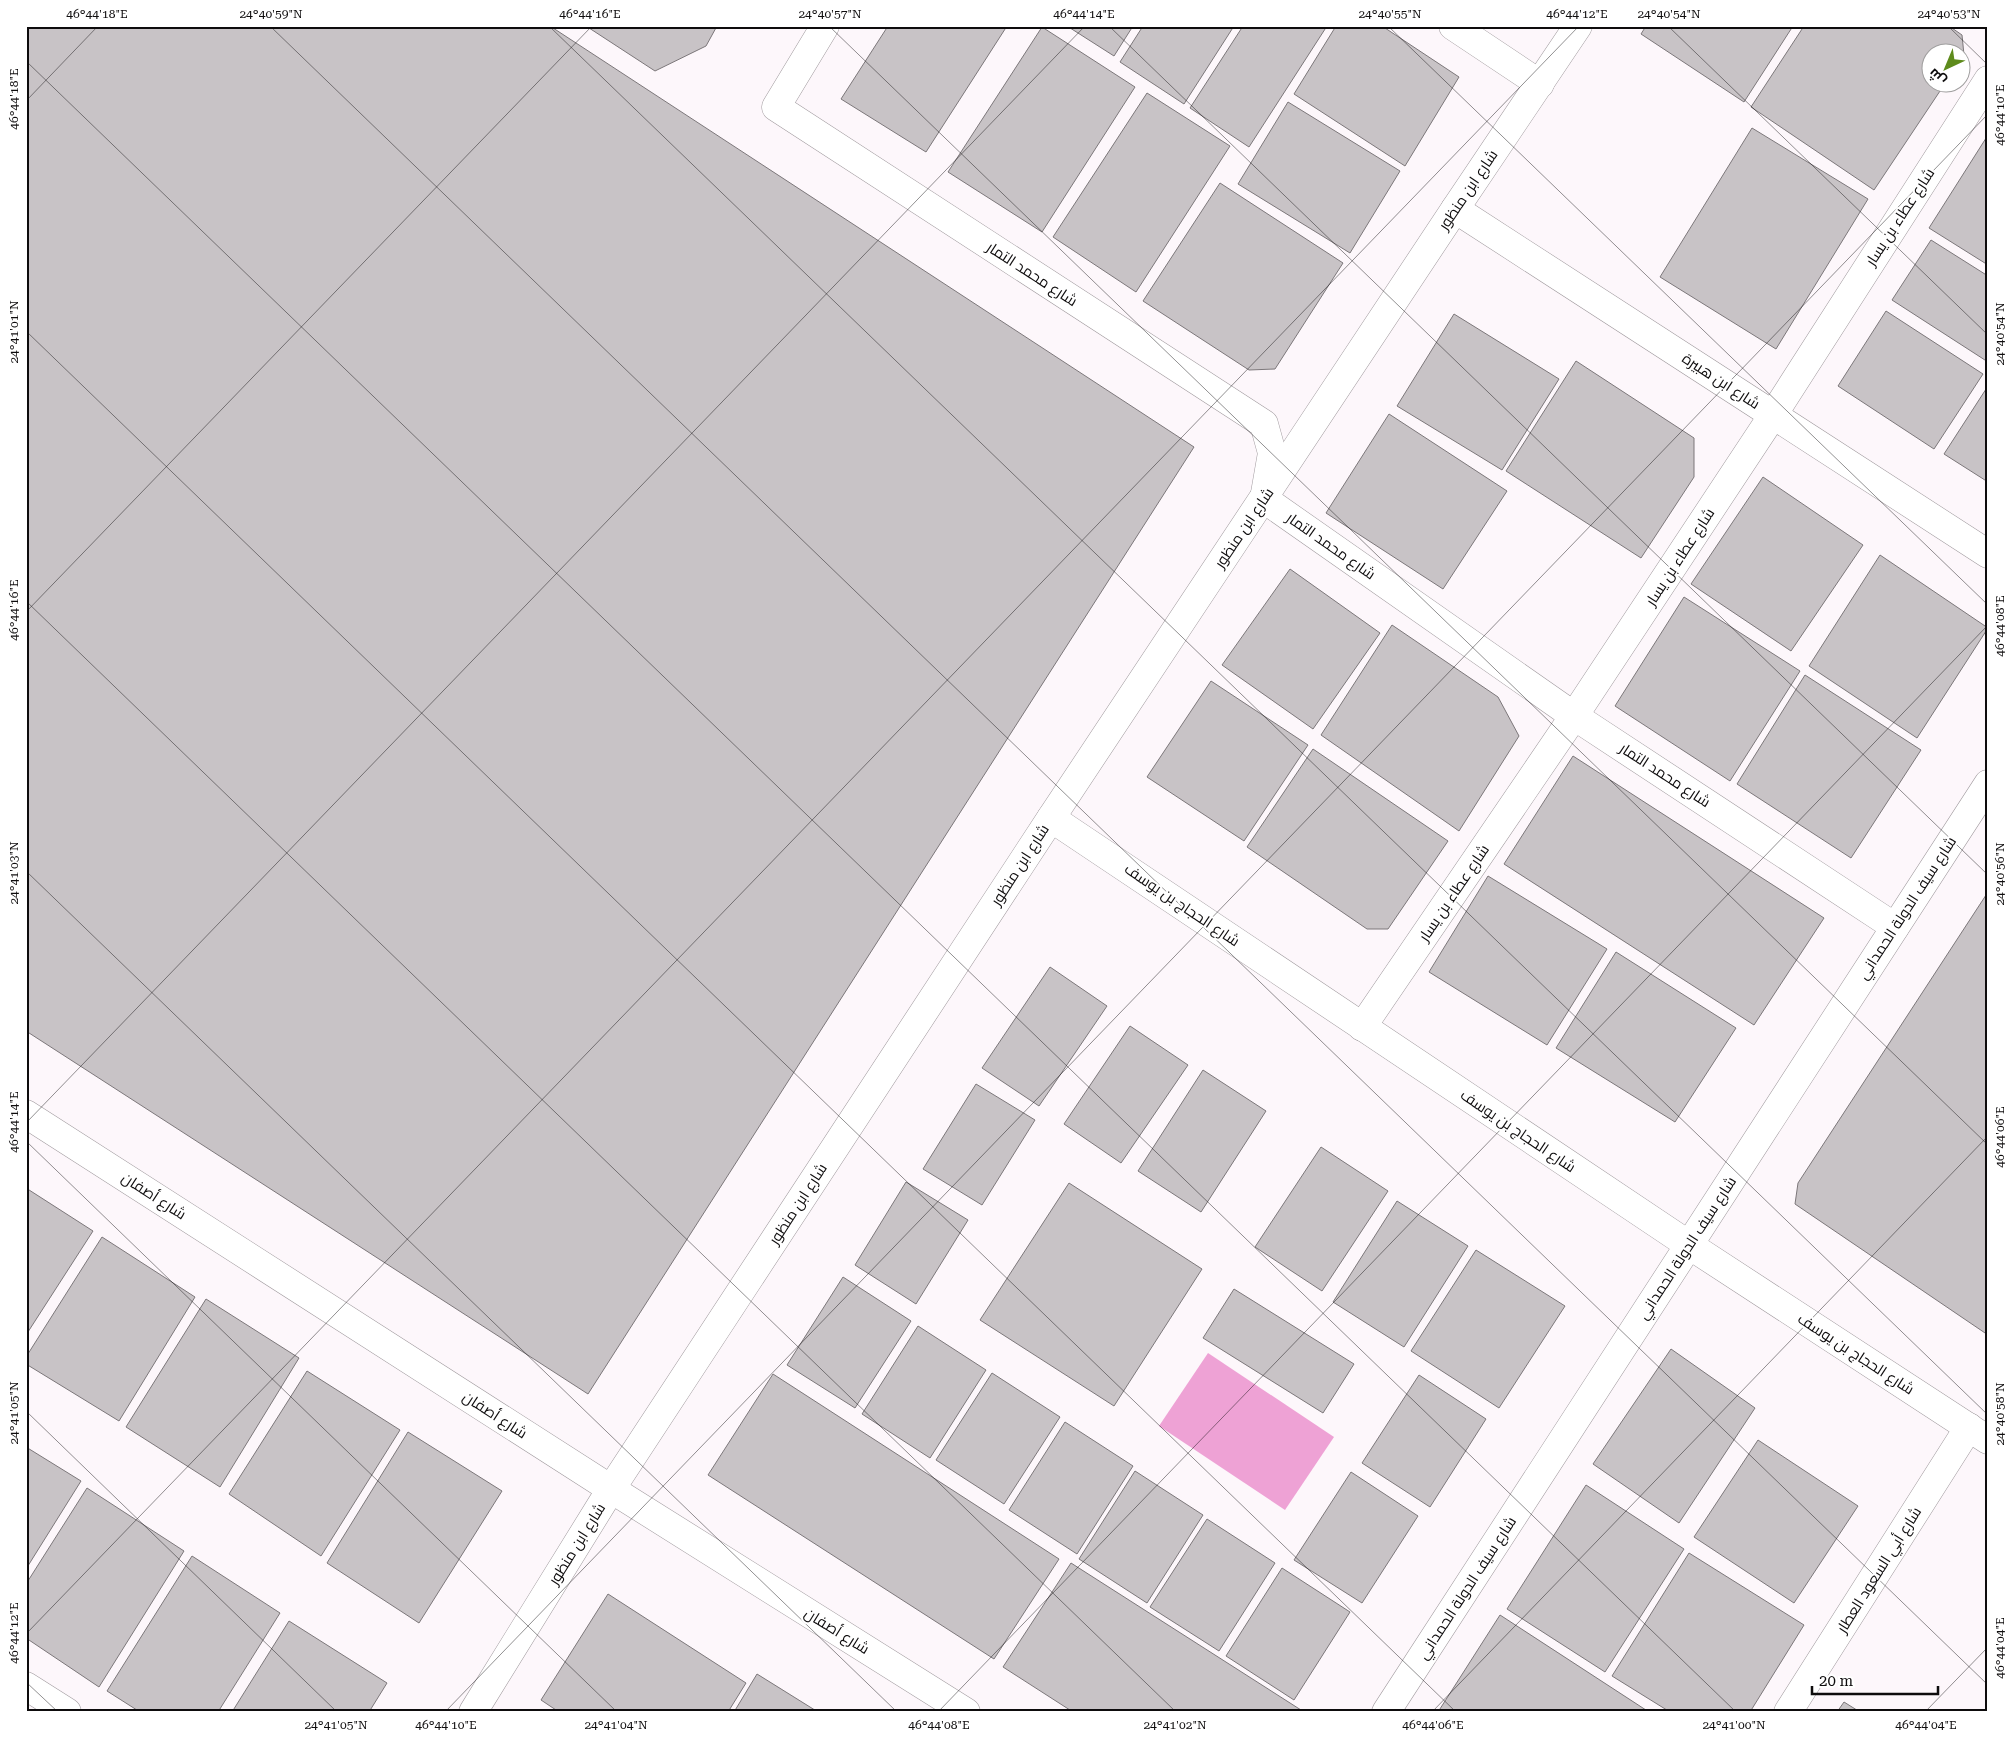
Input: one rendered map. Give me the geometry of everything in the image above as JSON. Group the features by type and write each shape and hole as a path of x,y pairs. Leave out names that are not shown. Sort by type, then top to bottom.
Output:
{"street":[{"name":"شارع محمد التمار","path":"825,26 776,107 1264,424 1272,453 1264,499 1574,716 1895,927"},
{"path":"1453,26 1540,84"},
{"name":"شارع ابن منظور","path":"473,1712 611,1489 1455,208 1578,26"},
{"name":"شارع عطاء بن يسار","path":"1362,1027 1574,716 1773,415 1988,80"},
{"name":"شارع ابن هبيرة","path":"1455,208 1988,554"},
{"name":"شارع سيف الدولة الحمداني","path":"1386,1712 1988,784"},
{"name":"شارع الحجاج بن يوسف","path":"1052,818 1689,1245 1978,1434"},
{"name":"شارع أصفان","path":"26,1114 611,1489 966,1712"},
{"name":"شارع أبي السعود العطار","path":"1788,1712 1978,1434"},
{"path":"26,1686 67,1712"}],"shaded area":[{"path":"1208,1353 1334,1437 1285,1510 1159,1426"}],"building":[{"path":"26,26 550,26 1194,447 588,1394 26,1031"},
{"path":"586,26 717,26 706,46 655,71"},
{"path":"888,26 1007,26 926,152 841,99"},
{"path":"1067,26 1133,26 1114,56"},
{"path":"1143,26 1234,26 1184,104 1120,62"},
{"path":"1243,26 1327,26 1249,147 1190,108"},
{"path":"1336,26 1382,26 1459,77 1405,166 1294,94"},
{"path":"1646,26 1793,26 1744,102 1641,34"},
{"path":"1804,26 1949,26 1962,35 1963,42 1922,42 1922,92 1939,92 1874,190 1751,107"},
{"path":"1042,27 1135,87 1042,232 948,172"},
{"path":"1147,93 1230,146 1136,292 1053,237"},
{"path":"1288,102 1400,171 1350,253 1238,184"},
{"path":"1752,128 1868,199 1776,349 1660,277"},
{"path":"1988,135 1988,265 1929,228"},
{"path":"1220,183 1343,263 1275,369 1249,370 1143,301"},
{"path":"1931,240 1988,276 1988,362 1892,300"},
{"path":"1886,311 1983,374 1934,449 1838,386"},
{"path":"1454,314 1559,379 1502,470 1397,406"},
{"path":"1576,361 1694,438 1694,477 1641,558 1506,471"},
{"path":"1988,386 1988,482 1944,454"},
{"path":"1389,414 1507,491 1443,589 1326,513"},
{"path":"1763,477 1863,545 1791,651 1691,584"},
{"path":"1880,555 1988,628 1917,738 1809,666"},
{"path":"1290,569 1380,633 1313,729 1222,665"},
{"path":"1684,597 1800,671 1730,781 1615,706"},
{"path":"1392,625 1498,697 1519,736 1459,831 1321,735"},
{"path":"1805,675 1921,750 1851,858 1737,784"},
{"path":"1211,681 1308,745 1244,841 1147,777"},
{"path":"1313,749 1448,841 1388,929 1367,929 1247,847"},
{"path":"1573,756 1824,918 1754,1025 1504,864"},
{"path":"1488,876 1607,949 1547,1045 1429,972"},
{"path":"1988,892 1988,1335 1795,1204 1798,1183"},
{"path":"1616,952 1736,1028 1675,1122 1556,1048"},
{"path":"1050,967 1107,1006 1039,1106 982,1068"},
{"path":"1130,1026 1188,1065 1121,1163 1064,1124"},
{"path":"1203,1070 1266,1111 1201,1212 1138,1171"},
{"path":"976,1084 1035,1120 982,1205 923,1169"},
{"path":"1321,1147 1388,1191 1322,1291 1255,1247"},
{"path":"906,1182 968,1220 916,1304 855,1265"},
{"path":"1069,1183 1202,1269 1114,1406 980,1320"},
{"path":"26,1188 93,1231 26,1335"},
{"path":"1397,1201 1468,1246 1404,1347 1333,1302"},
{"path":"102,1237 195,1297 119,1421 26,1364 26,1357"},
{"path":"1476,1250 1565,1306 1499,1408 1411,1351"},
{"path":"843,1277 911,1321 855,1408 787,1365"},
{"path":"1234,1289 1354,1364 1323,1413 1203,1338"},
{"path":"206,1299 299,1358 220,1487 126,1427"},
{"path":"918,1326 986,1370 930,1458 862,1414"},
{"path":"1671,1349 1755,1408 1679,1523 1593,1464"},
{"path":"307,1371 400,1430 321,1556 229,1494"},
{"path":"992,1373 1060,1417 1004,1504 936,1460"},
{"path":"773,1374 1059,1559 994,1659 708,1475"},
{"path":"1419,1375 1486,1419 1430,1507 1362,1463"},
{"path":"1065,1422 1133,1466 1077,1554 1009,1510"},
{"path":"408,1432 502,1491 419,1623 327,1563"},
{"path":"1758,1440 1858,1506 1794,1603 1694,1537"},
{"path":"26,1447 81,1481 26,1569"},
{"path":"1135,1471 1203,1515 1147,1603 1079,1559"},
{"path":"1351,1472 1418,1516 1362,1603 1294,1560"},
{"path":"1586,1485 1684,1549 1605,1672 1507,1609"},
{"path":"87,1488 184,1551 99,1687 26,1638 26,1584"},
{"path":"1207,1519 1275,1563 1219,1651 1150,1607"},
{"path":"1689,1553 1804,1625 1750,1712 1670,1712 1612,1676"},
{"path":"192,1556 280,1613 218,1712 140,1712 107,1691"},
{"path":"1071,1563 1301,1710 1073,1712 1003,1667"},
{"path":"1282,1568 1350,1612 1294,1700 1226,1656"},
{"path":"608,1594 746,1683 728,1712 559,1712 541,1700"},
{"path":"1500,1615 1649,1712 1438,1712"},
{"path":"289,1621 387,1683 369,1712 232,1712"},
{"path":"757,1674 818,1712 734,1712"},
{"path":"1844,1702 1860,1712 1837,1712"}]}
